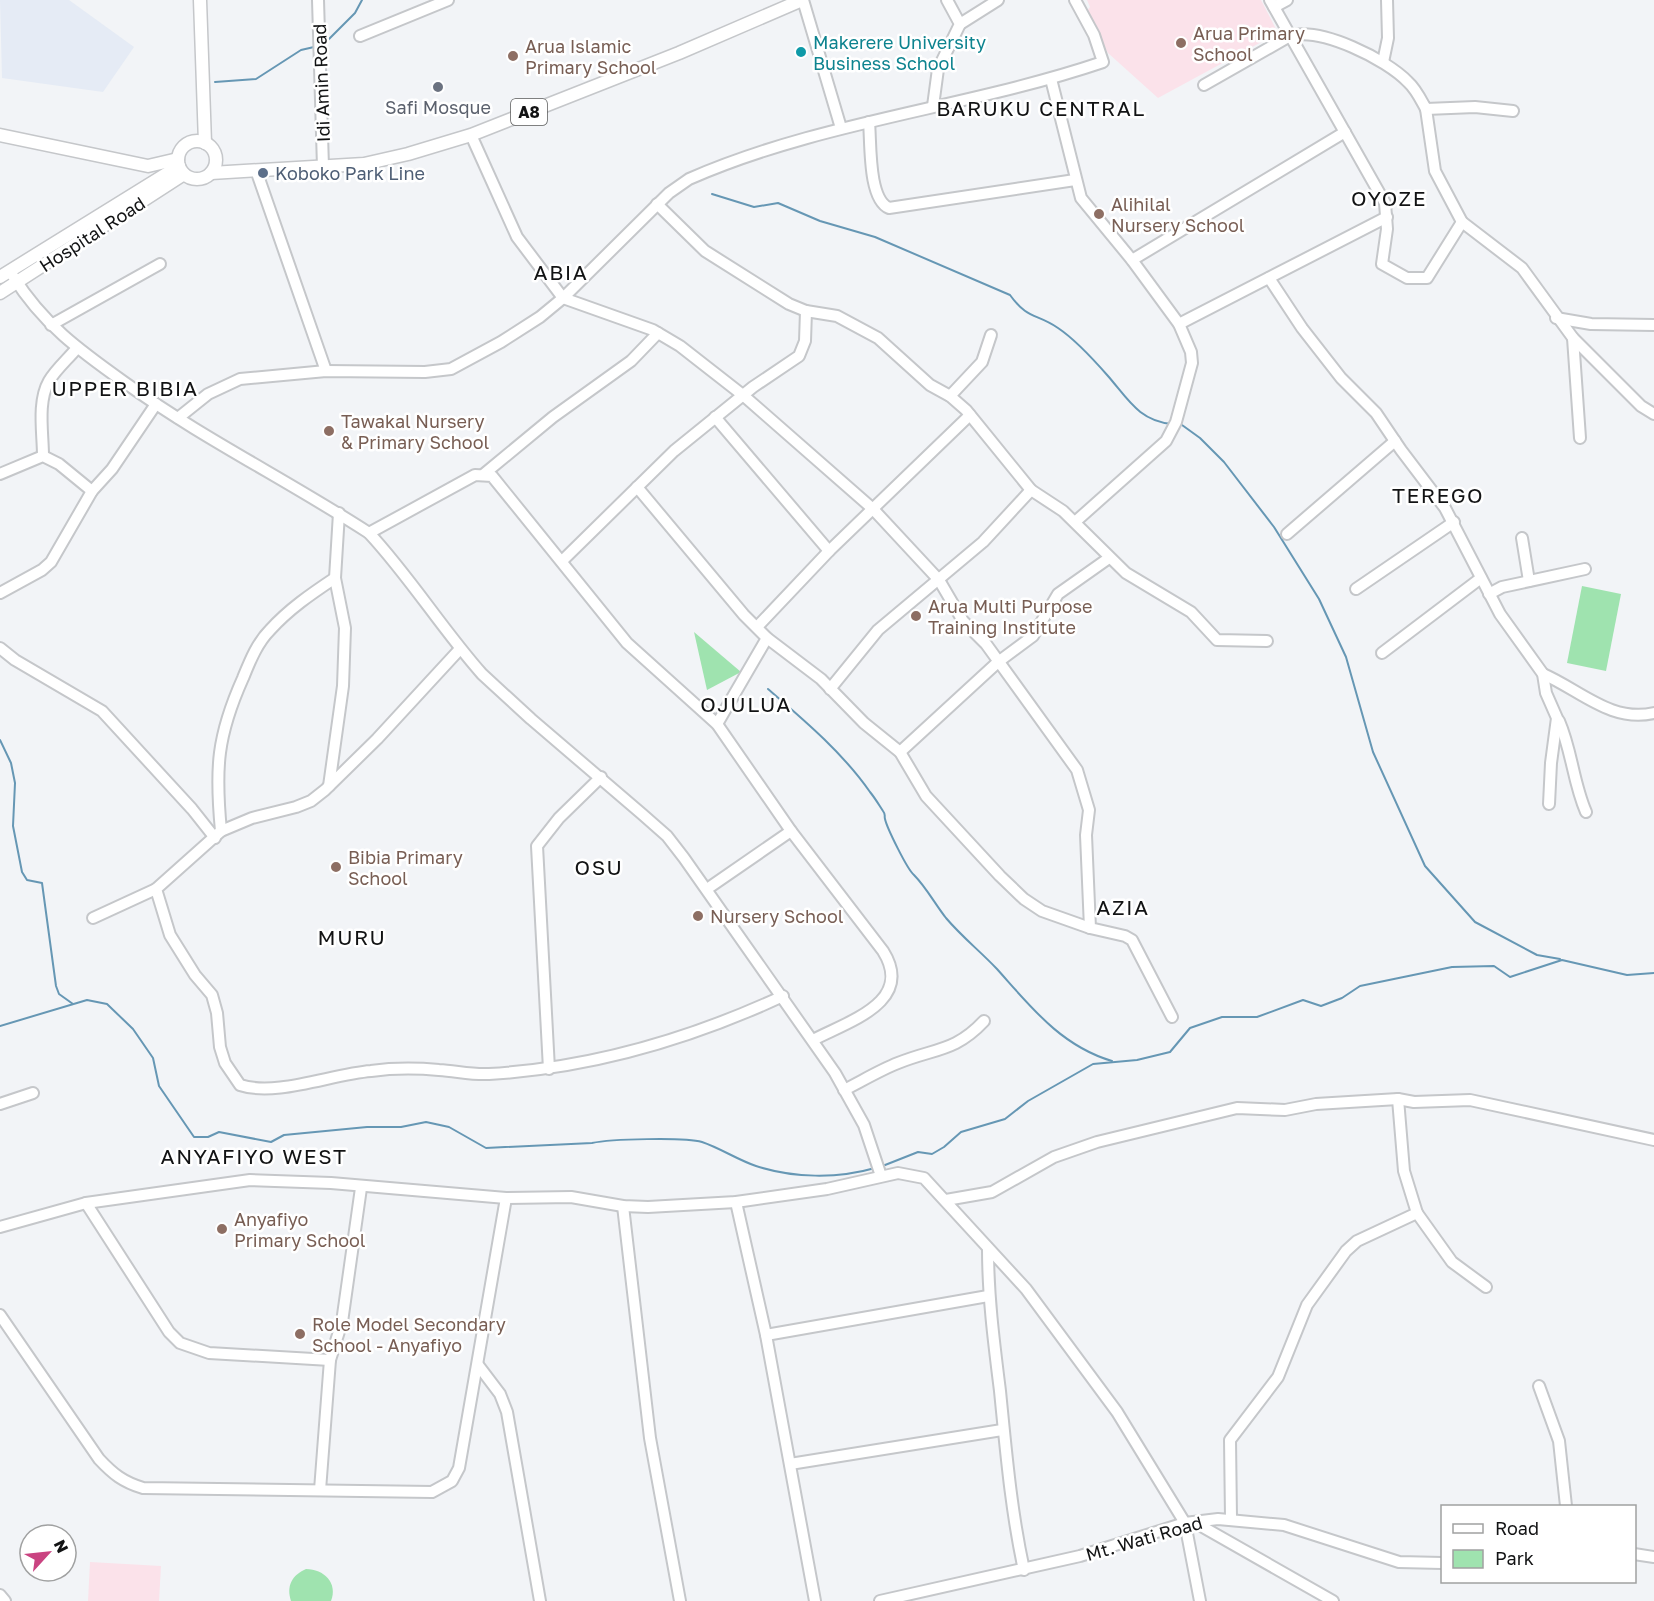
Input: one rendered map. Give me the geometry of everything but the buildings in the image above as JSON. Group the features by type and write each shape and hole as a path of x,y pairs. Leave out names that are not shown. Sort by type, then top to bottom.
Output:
{"main road":[{"name":"A8","path":"242,171 386,160 471,135 679,53 803,0"},
{"path":"197,2 205,143 215,157 242,171"},
{"path":"0,135 148,166 180,166 198,179 211,173 242,171"},
{"path":"180,166 184,146 191,142 205,143"},
{"path":"211,173 215,157"},
{"name":"Hospital Road","path":"5,274 180,166"},
{"name":"Hospital Road","path":"0,293 180,166"}],"street":[{"name":"Idi Amin Road","path":"318,0 323,166"},
{"path":"360,36 448,0"},
{"path":"803,0 841,128"},
{"path":"947,0 960,24"},
{"path":"933,106 938,69 960,24 998,0"},
{"path":"178,418 208,394 240,379 326,371 426,372 451,369 501,342 563,298 657,204 678,186 699,175 841,128 1051,79 1103,62 1094,35 1075,0"},
{"path":"1287,0 1272,3 1380,191 1387,217 1382,264 1407,278 1418,280 1427,278 1462,222"},
{"path":"1383,62 1388,39 1387,0"},
{"path":"1204,85 1290,36 1308,34 1340,43 1383,62 1410,83 1426,109 1436,171 1462,222 1522,268 1556,318 1573,338 1641,406 1654,414"},
{"path":"1051,79 1075,180 1086,205 1132,260 1179,324 1191,352 1192,363 1190,379 1166,441 1076,522"},
{"path":"1426,109 1475,107 1513,111"},
{"path":"869,122 874,190 880,203 889,208 1075,180"},
{"path":"1132,260 1345,132"},
{"path":"471,135 518,237 563,298 658,333 680,346 744,396 873,509 939,580 963,621 998,662 1077,770 1087,795 1090,928"},
{"path":"256,170 326,371"},
{"path":"657,204 717,260 789,304 806,311 837,316 878,338 930,385 950,396 970,415 1031,490 1076,522 1126,573 1191,612 1217,640 1267,641"},
{"path":"1179,324 1387,217"},
{"path":"51,325 160,264"},
{"path":"5,274 17,283 51,325 77,348 178,418 369,533 394,559 460,649 531,719 602,777 667,836 708,889 813,1040 864,1125 881,1176"},
{"path":"1269,278 1302,328 1341,378 1376,413 1454,522 1481,578 1513,634 1543,674 1605,709 1637,715 1654,713"},
{"path":"562,561 674,451 715,417 799,356 805,341 806,311"},
{"path":"1556,318 1591,324 1654,326"},
{"path":"484,474 553,417 632,361 658,333"},
{"path":"950,396 982,362 991,335"},
{"path":"1573,338 1581,438"},
{"path":"43,456 42,399 50,379 77,348"},
{"path":"0,593 42,570 51,562 92,491 112,469 156,404"},
{"path":"757,627 829,551 970,415"},
{"path":"715,417 829,551"},
{"path":"1287,534 1395,441"},
{"path":"0,474 43,456"},
{"path":"43,456 58,464 92,491"},
{"path":"369,533 475,475 484,474 496,480 627,643 717,724 791,831 883,951 892,970 890,989 882,1002 813,1040"},
{"path":"637,487 729,601 767,638 810,670 864,723 900,752 926,796 1024,899 1041,911 1132,940 1172,1017"},
{"path":"830,689 878,630 983,542 1031,490"},
{"path":"329,786 343,686 345,628 335,578 339,513"},
{"path":"1356,589 1454,522"},
{"path":"1522,538 1529,581"},
{"path":"900,752 998,662 1033,636 1058,594 1109,558"},
{"path":"1490,594 1502,587 1585,569"},
{"path":"218,835 220,738 228,710 255,651 269,631 301,600 335,578"},
{"path":"1382,653 1481,578"},
{"path":"717,724 767,638"},
{"path":"0,648 15,660 102,711 218,835"},
{"path":"93,918 156,889 218,835 252,818 311,801 377,739 460,649"},
{"path":"1543,674 1546,693 1570,748 1576,785 1586,812"},
{"path":"1549,804 1551,763 1557,718"},
{"path":"549,1069 537,846 559,818 602,777"},
{"path":"708,889 791,831"},
{"path":"156,889 170,935 195,975 212,995 218,1013 220,1047 225,1063 240,1086 249,1088 285,1086 380,1070 420,1069 486,1074 549,1069 608,1058 718,1025 783,996"},
{"path":"844,1090 899,1062 958,1044 984,1021"},
{"path":"0,1104 33,1093"},
{"path":"946,1200 992,1192 1054,1158 1097,1142 1225,1111 1255,1107 1285,1110 1316,1104 1398,1099 1414,1102 1480,1101 1654,1140"},
{"path":"1398,1099 1404,1171 1417,1213 1452,1262 1486,1287"},
{"path":"0,1227 86,1203 250,1180 331,1183 361,1188 506,1198 571,1197 623,1206 735,1202 827,1189 898,1173 924,1178 1026,1289 1118,1412 1190,1522 1200,1601"},
{"path":"320,1490 330,1360 342,1322 361,1188"},
{"path":"0,1315 99,1459 113,1475 124,1482 143,1488 422,1493 441,1489 452,1481 459,1468 506,1198"},
{"path":"735,1202 766,1335 814,1601"},
{"path":"86,1203 169,1332 180,1343 209,1353 330,1360"},
{"path":"623,1206 650,1438 680,1601"},
{"path":"1231,1518 1230,1440 1278,1377 1307,1305 1340,1259 1357,1241 1417,1213"},
{"path":"988,1249 988,1296 1002,1430 1024,1570"},
{"path":"766,1335 988,1296"},
{"path":"478,1365 500,1394 507,1412 540,1601"},
{"path":"1539,1386 1559,1441 1566,1505"},
{"path":"790,1464 1002,1430"},
{"name":"Mt. Wati Road","path":"880,1601 929,1596 1080,1556 1190,1522 1231,1518 1301,1529 1399,1562 1441,1563"},
{"path":"1190,1522 1333,1601"},
{"path":"1636,1554 1654,1557"},
{"path":"0,1595 5,1601"}],"shaded area":[{"path":"0,0 69,0 134,47 103,92 2,78"},
{"name":"Arua Primary School","path":"1087,0 1261,0 1278,33 1158,98 1108,53 1086,12 1090,7"},
{"path":"90,1562 161,1566 159,1601 88,1601"}],"green space":[{"path":"1582,586 1621,594 1606,671 1567,663"},
{"path":"694,632 741,672 707,690"},
{"path":"306,1569 318,1571 328,1578 333,1588 331,1601 291,1601 289,1591 291,1582 297,1574"}],"waterway":[{"path":"323,45 355,13 362,0"},
{"path":"215,82 256,79 301,50 314,47"},
{"path":"712,194 754,207 778,203 820,221 875,237 1010,295 1022,309 1058,328 1085,350 1135,408 1151,418 1172,424"},
{"path":"1177,425 1182,425 1200,438 1224,462 1274,527 1319,599 1346,657 1373,752 1425,866 1475,922 1537,955 1560,959"},
{"path":"768,689 848,764 874,797 885,814 889,831 907,865 952,925 1048,1024 1077,1046 1112,1061"},
{"path":"0,740 11,763 15,783 13,826 22,872 27,880 42,883 56,986 59,994 73,1004"},
{"path":"880,1167 918,1152 932,1154 961,1132 1005,1119 1028,1101 1093,1064 1137,1060 1170,1052 1190,1028 1222,1017 1257,1017 1303,1000 1321,1006 1342,998 1360,986 1452,967 1494,966 1510,977 1562,960 1627,975 1654,973"},
{"path":"0,1026 87,1000 107,1004 133,1029 153,1058 159,1086 194,1137 208,1137 219,1132 271,1142 284,1135 367,1127 401,1127 426,1122 449,1127 486,1148 680,1139 702,1142 749,1163 785,1173 815,1176 846,1174 875,1168"}],"place":[{"name":"Arua Primary School","path":"1181,43"},
{"name":"Makerere University Business School","path":"801,52"},
{"name":"Arua Islamic Primary School","path":"513,56"},
{"name":"Safi Mosque","path":"438,87"},
{"name":"Koboko Park Line","path":"263,173"},
{"name":"Alihilal Nursery School","path":"1099,214"},
{"name":"Tawakal Nursery & Primary School","path":"329,431"},
{"name":"Arua Multi Purpose Training Institute","path":"916,616"},
{"name":"Bibia Primary School","path":"336,867"},
{"name":"Nursery School","path":"698,916"},
{"name":"Anyafiyo Primary School","path":"222,1229"},
{"name":"Role Model Secondary School - Anyafiyo","path":"300,1334"}],"district":[{"name":"BARUKU CENTRAL","path":"1041,108"},
{"name":"OYOZE","path":"1389,198"},
{"name":"ABIA","path":"561,272"},
{"name":"UPPER BIBIA","path":"125,388"},
{"name":"TEREGO","path":"1438,495"},
{"name":"OJULUA","path":"746,704"},
{"name":"OSU","path":"599,867"},
{"name":"AZIA","path":"1123,907"},
{"name":"MURU","path":"352,937"},
{"name":"ANYAFIYO WEST","path":"254,1156"}]}
